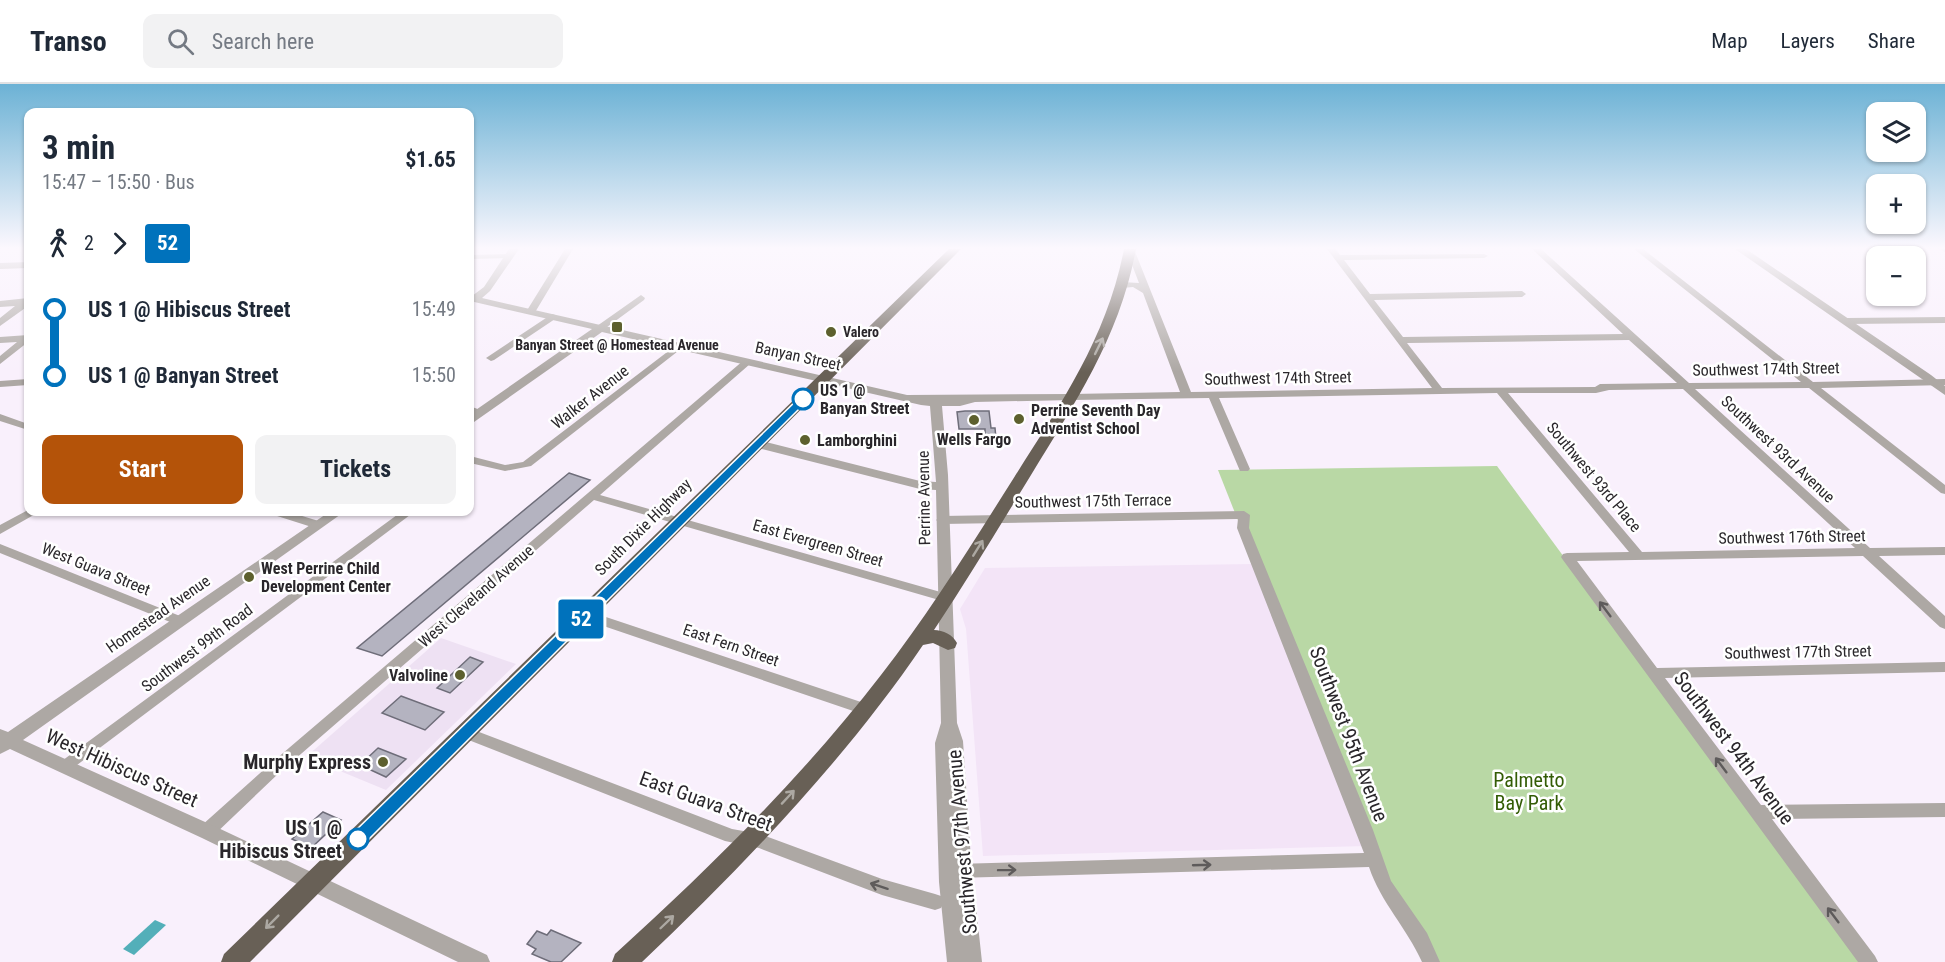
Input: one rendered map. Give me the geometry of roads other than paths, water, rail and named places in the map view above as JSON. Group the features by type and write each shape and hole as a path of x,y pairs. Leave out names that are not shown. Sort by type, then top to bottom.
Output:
{"highway":[{"name":"South Dixie Highway","path":"233,962 914,290"},
{"path":"624,962 700,889 747,839 865,709 918,639 1072,397 1104,336 1120,290"},
{"path":"918,639 936,636 948,643"}],"street":[{"path":"531,312 544,290"},
{"path":"1362,290 1439,391"},
{"name":"Southwest 93rd Avenue","path":"1581,290 1945,624"},
{"path":"1691,290 1945,490"},
{"path":"1801,290 1939,382 1945,392"},
{"path":"1146,291 1187,396"},
{"path":"1367,297 1522,294"},
{"name":"Banyan Street","path":"474,298 921,402 936,400 960,403 975,399"},
{"path":"475,410 600,328 641,298"},
{"path":"0,304 24,303"},
{"path":"0,322 24,306"},
{"path":"490,358 552,317"},
{"path":"1847,321 1945,320"},
{"path":"1400,340 1632,337"},
{"path":"0,340 24,338"},
{"path":"0,361 24,341"},
{"name":"Walker Avenue","path":"474,462 500,468 517,468 535,459 680,346"},
{"name":"West Cleveland Avenue","path":"207,831 274,769 747,362"},
{"path":"0,384 24,382"},
{"name":"Southwest 174th Street","path":"975,399 1581,388 1596,390 1939,382"},
{"name":"Southwest 93rd Place","path":"1500,390 1639,556"},
{"path":"1213,395 1244,469"},
{"name":"Perrine Avenue","path":"936,400 941,458 946,598"},
{"path":"0,417 24,426"},
{"path":"758,444 920,485 942,486"},
{"name":"East Evergreen Street","path":"591,496 946,598"},
{"name":"Southwest 175th Terrace","path":"942,520 1244,515"},
{"name":"Southwest 95th Avenue","path":"1244,515 1243,528 1297,657 1387,892 1421,939 1431,962"},
{"path":"0,530 26,516"},
{"path":"290,516 318,525"},
{"name":"Homestead Avenue","path":"3,742 332,516"},
{"name":"Southwest 99th Road","path":"64,767 403,516"},
{"name":"West Guava Street","path":"0,548 180,621"},
{"name":"Southwest 176th Street","path":"1639,556 1945,551"},
{"name":"Southwest 93rd Place","path":"1567,557 1639,556"},
{"name":"Southwest 94th Avenue","path":"1567,557 1869,962"},
{"name":"Southwest 97th Avenue","path":"946,598 949,723 943,742 956,871 972,962"},
{"name":"East Fern Street","path":"585,615 865,709"},
{"name":"Southwest 177th Street","path":"1652,673 1945,667"},
{"name":"East Guava Street","path":"466,733 731,836 760,841 882,887 935,902"},
{"name":"West Hibiscus Street","path":"3,742 207,831 480,962"},
{"path":"1756,812 1945,810"},
{"path":"956,871 1375,860"},
{"name":"Southwest 97th Avenue","path":"956,871 957,962"}],"water":[{"path":"155,920 166,925 134,955 123,949"}],"place":[{"name":"Banyan Street @ Homestead Avenue","path":"617,327"},
{"name":"Valero","path":"831,332"},
{"name":"US 1 @ Banyan Street","path":"803,399"},
{"name":"Perrine Seventh Day Adventist School","path":"1019,419"},
{"name":"Wells Fargo","path":"974,420"},
{"name":"Lamborghini","path":"805,440"},
{"name":"West Perrine Child Development Center","path":"249,577"},
{"name":"Valvoline","path":"460,675"},
{"name":"Murphy Express","path":"383,762"},
{"name":"US 1 @ Hibiscus Street","path":"358,839"}],"park label":[{"name":"Palmetto Bay Park","path":"1529,792"}]}
